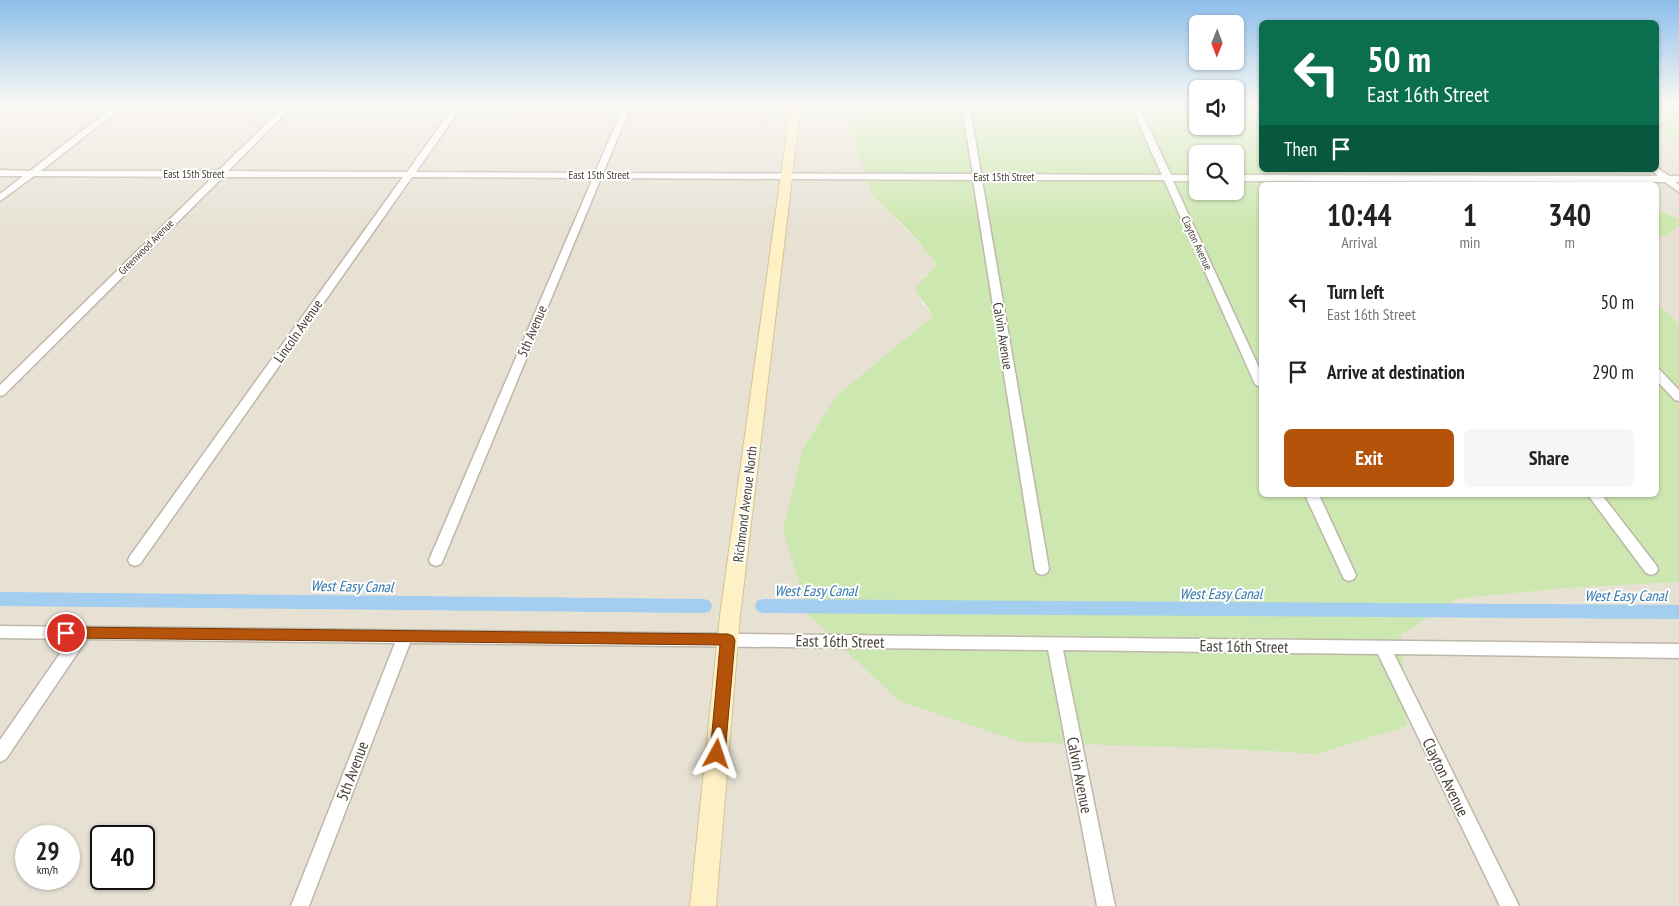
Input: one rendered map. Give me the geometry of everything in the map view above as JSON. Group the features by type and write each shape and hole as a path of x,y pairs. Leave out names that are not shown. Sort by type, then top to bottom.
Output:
{"street":[{"path":"0,198 70,144"},
{"name":"Greenwood Avenue","path":"0,392 250,144"},
{"name":"Lincoln Avenue","path":"135,560 430,144"},
{"name":"5th Avenue","path":"436,560 611,144"},
{"name":"Richmond Avenue North","path":"703,906 728,640 791,144"},
{"name":"Calvin Avenue","path":"971,144 1042,569"},
{"name":"Clayton Avenue","path":"1152,144 1259,380"},
{"path":"1470,172 1479,182"},
{"path":"1658,172 1679,189"},
{"name":"East 15th Street","path":"0,173 1189,178"},
{"path":"1244,178 1360,182 1679,179"},
{"path":"1659,376 1679,397"},
{"path":"1313,497 1349,575"},
{"path":"1597,497 1651,569"},
{"name":"East 16th Street","path":"0,632 1679,651"},
{"path":"0,754 83,633"},
{"name":"5th Avenue","path":"300,906 404,636"},
{"name":"Calvin Avenue","path":"1054,644 1106,906"},
{"name":"Clayton Avenue","path":"1383,648 1510,906"}],"shaded area":[{"path":"0,144 787,144 693,906 0,906"},
{"path":"796,144 855,144 897,220 928,253 936,266 924,277 922,303 933,316 837,395 803,448 809,615 832,635 1230,749 1317,754 1407,726 1401,635 1457,599 1567,588 1679,582 1679,906 713,906 738,616"},
{"path":"1659,144 1679,144 1679,219 1659,210 1659,182 1336,182 1319,172 1659,172"},
{"path":"1679,225 1679,323 1659,306 1659,237 1666,236"}],"green space":[{"path":"855,144 1259,144 1259,172 1319,172 1336,182 1259,182 1259,497 1659,497 1659,306 1679,323 1679,582 1567,588 1457,599 1401,635 1407,726 1317,754 1020,742 899,701 809,615 783,530 803,448 837,395 933,316 915,289 936,265 908,230 873,195"},
{"path":"1659,210 1679,219 1679,225 1666,236 1659,237"}],"waterway":[{"name":"West Easy Canal","path":"0,599 704,606"},
{"name":"West Easy Canal","path":"763,606 1679,612"}],"route":[{"path":"66,633 728,640 717,754"}]}
